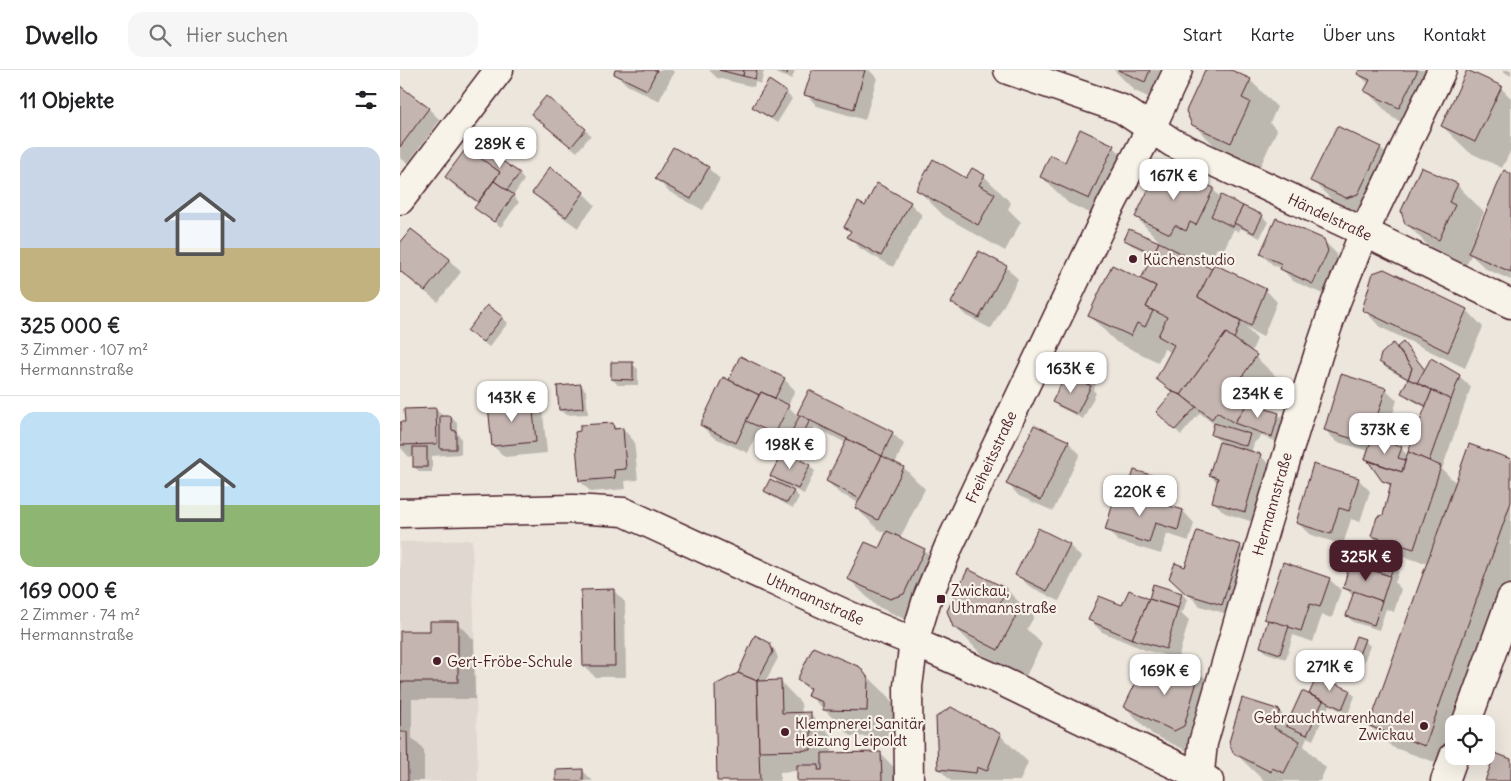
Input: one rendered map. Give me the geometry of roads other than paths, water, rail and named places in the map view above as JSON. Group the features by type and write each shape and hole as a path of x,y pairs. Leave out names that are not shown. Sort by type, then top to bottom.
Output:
{"street":[{"path":"400,200 499,70"},
{"name":"Händelstraße","path":"1008,70 1122,109 1173,143 1364,232 1511,304"},
{"name":"Freiheitsstraße","path":"909,781 908,686 914,642 927,599 946,552 1108,211 1151,128 1178,70"},
{"name":"Hermannstraße","path":"1202,779 1203,743 1289,447 1336,302 1364,232 1442,70"},
{"name":"Uthmannstraße","path":"400,513 572,509 624,512 850,616 1004,682 1202,779"},
{"path":"1469,715 1511,599"},
{"path":"1445,781 1451,765"}],"place":[{"name":"Küchenstudio","path":"1133,259"},
{"name":"Zwickau, Uthmannstraße","path":"941,599"},
{"name":"Gert-Fröbe-Schule","path":"437,661"},
{"name":"Gebrauchtwarenhandel Zwickau","path":"1424,726"},
{"name":"Klempnerei Sanitär Heizung Leipoldt","path":"785,732"}]}
